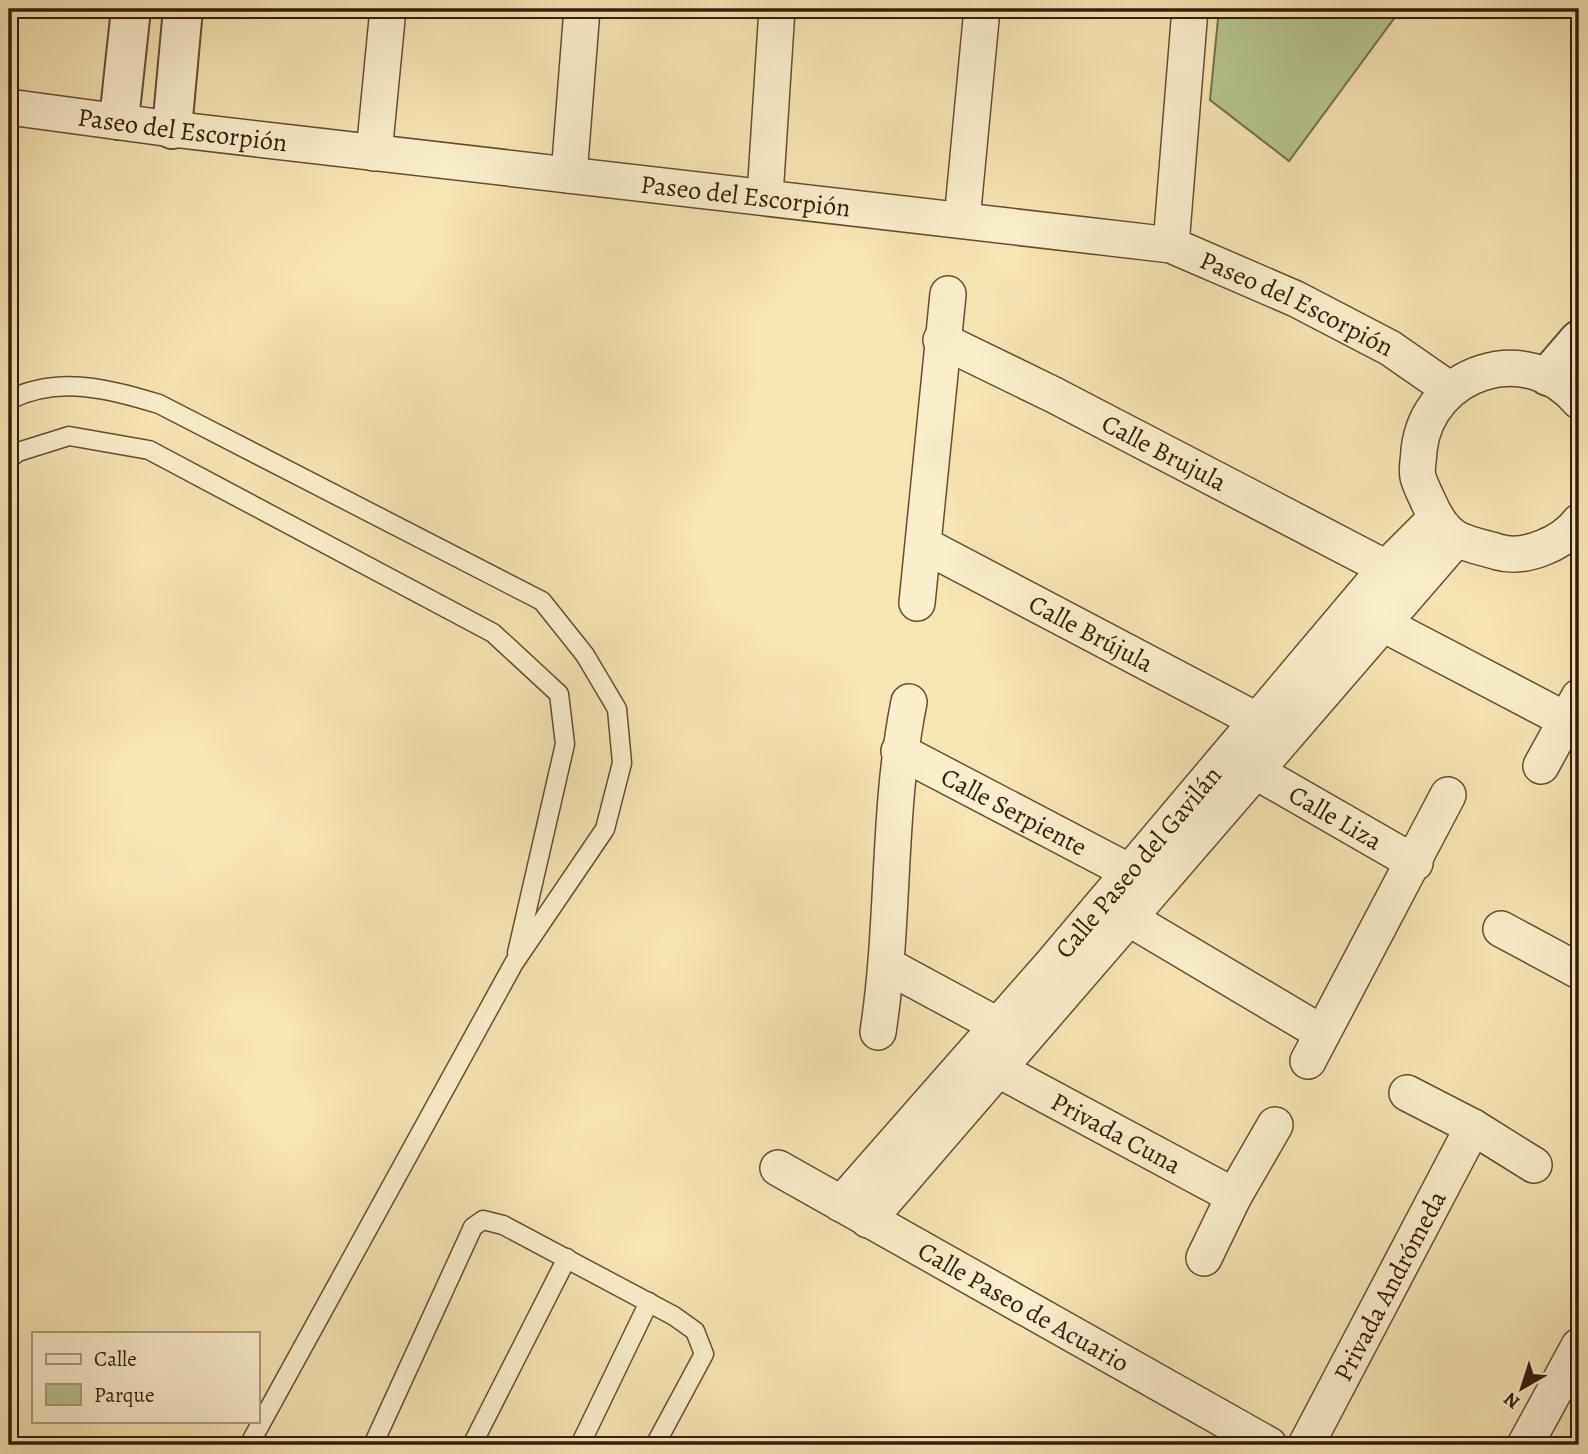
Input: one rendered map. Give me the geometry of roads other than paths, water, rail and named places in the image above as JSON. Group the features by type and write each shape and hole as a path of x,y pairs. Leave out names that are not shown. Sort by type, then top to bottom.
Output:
{"street":[{"path":"119,120 131,9"},
{"path":"172,129 183,9"},
{"path":"373,153 388,9"},
{"path":"569,175 582,9"},
{"path":"765,196 777,9"},
{"path":"962,220 982,9"},
{"path":"1171,245 1190,9"},
{"name":"Paseo del Escorpión","path":"9,107 373,153 765,196 1171,245 1296,299 1390,348 1449,389"},
{"path":"917,603 925,545 941,340 948,294"},
{"name":"Calle Brujula","path":"941,340 1054,395 1386,568"},
{"path":"1548,376 1579,340"},
{"path":"1577,528 1543,549 1507,555 1446,528 1417,475 1422,427 1449,389 1472,375 1497,369 1523,369 1548,376 1579,401"},
{"name":"Calle Paseo del Gavilán","path":"855,1212 999,1070 1117,909 1128,871 1386,568 1446,528"},
{"name":"Calle Paseo del Gavilán","path":"855,1212 997,1025 1255,771 1383,624 1446,528"},
{"name":"Calle Brújula","path":"925,545 1258,721"},
{"path":"1383,624 1573,709 1541,766"},
{"path":"878,1032 888,965 899,751 909,702"},
{"name":"Calle Serpiente","path":"899,751 1128,871"},
{"name":"Calle Liza","path":"1255,771 1415,863"},
{"path":"1117,909 1315,1047 1415,863 1448,795"},
{"path":"1501,929 1579,969"},
{"path":"888,965 997,1025"},
{"name":"Privada Cuna","path":"999,1070 1234,1196"},
{"path":"1408,1093 1473,1127 1534,1166"},
{"path":"1204,1258 1234,1196 1275,1125"},
{"name":"Privada Andrómeda","path":"1306,1445 1473,1127"},
{"name":"Calle Paseo de Acuario","path":"778,1168 1269,1445"},
{"path":"1525,1445 1579,1346"}],"lane":[{"path":"9,400 29,390 97,386 159,404 542,601 585,655 617,709 622,762 605,829 514,963 249,1445"},
{"path":"9,459 18,452 69,436 149,450 493,633 559,694 565,744 514,963"},
{"path":"373,1445 473,1227 483,1220 494,1221 567,1258 695,1331 704,1354 655,1445"},
{"path":"472,1445 567,1258"},
{"path":"580,1445 649,1303"}]}
